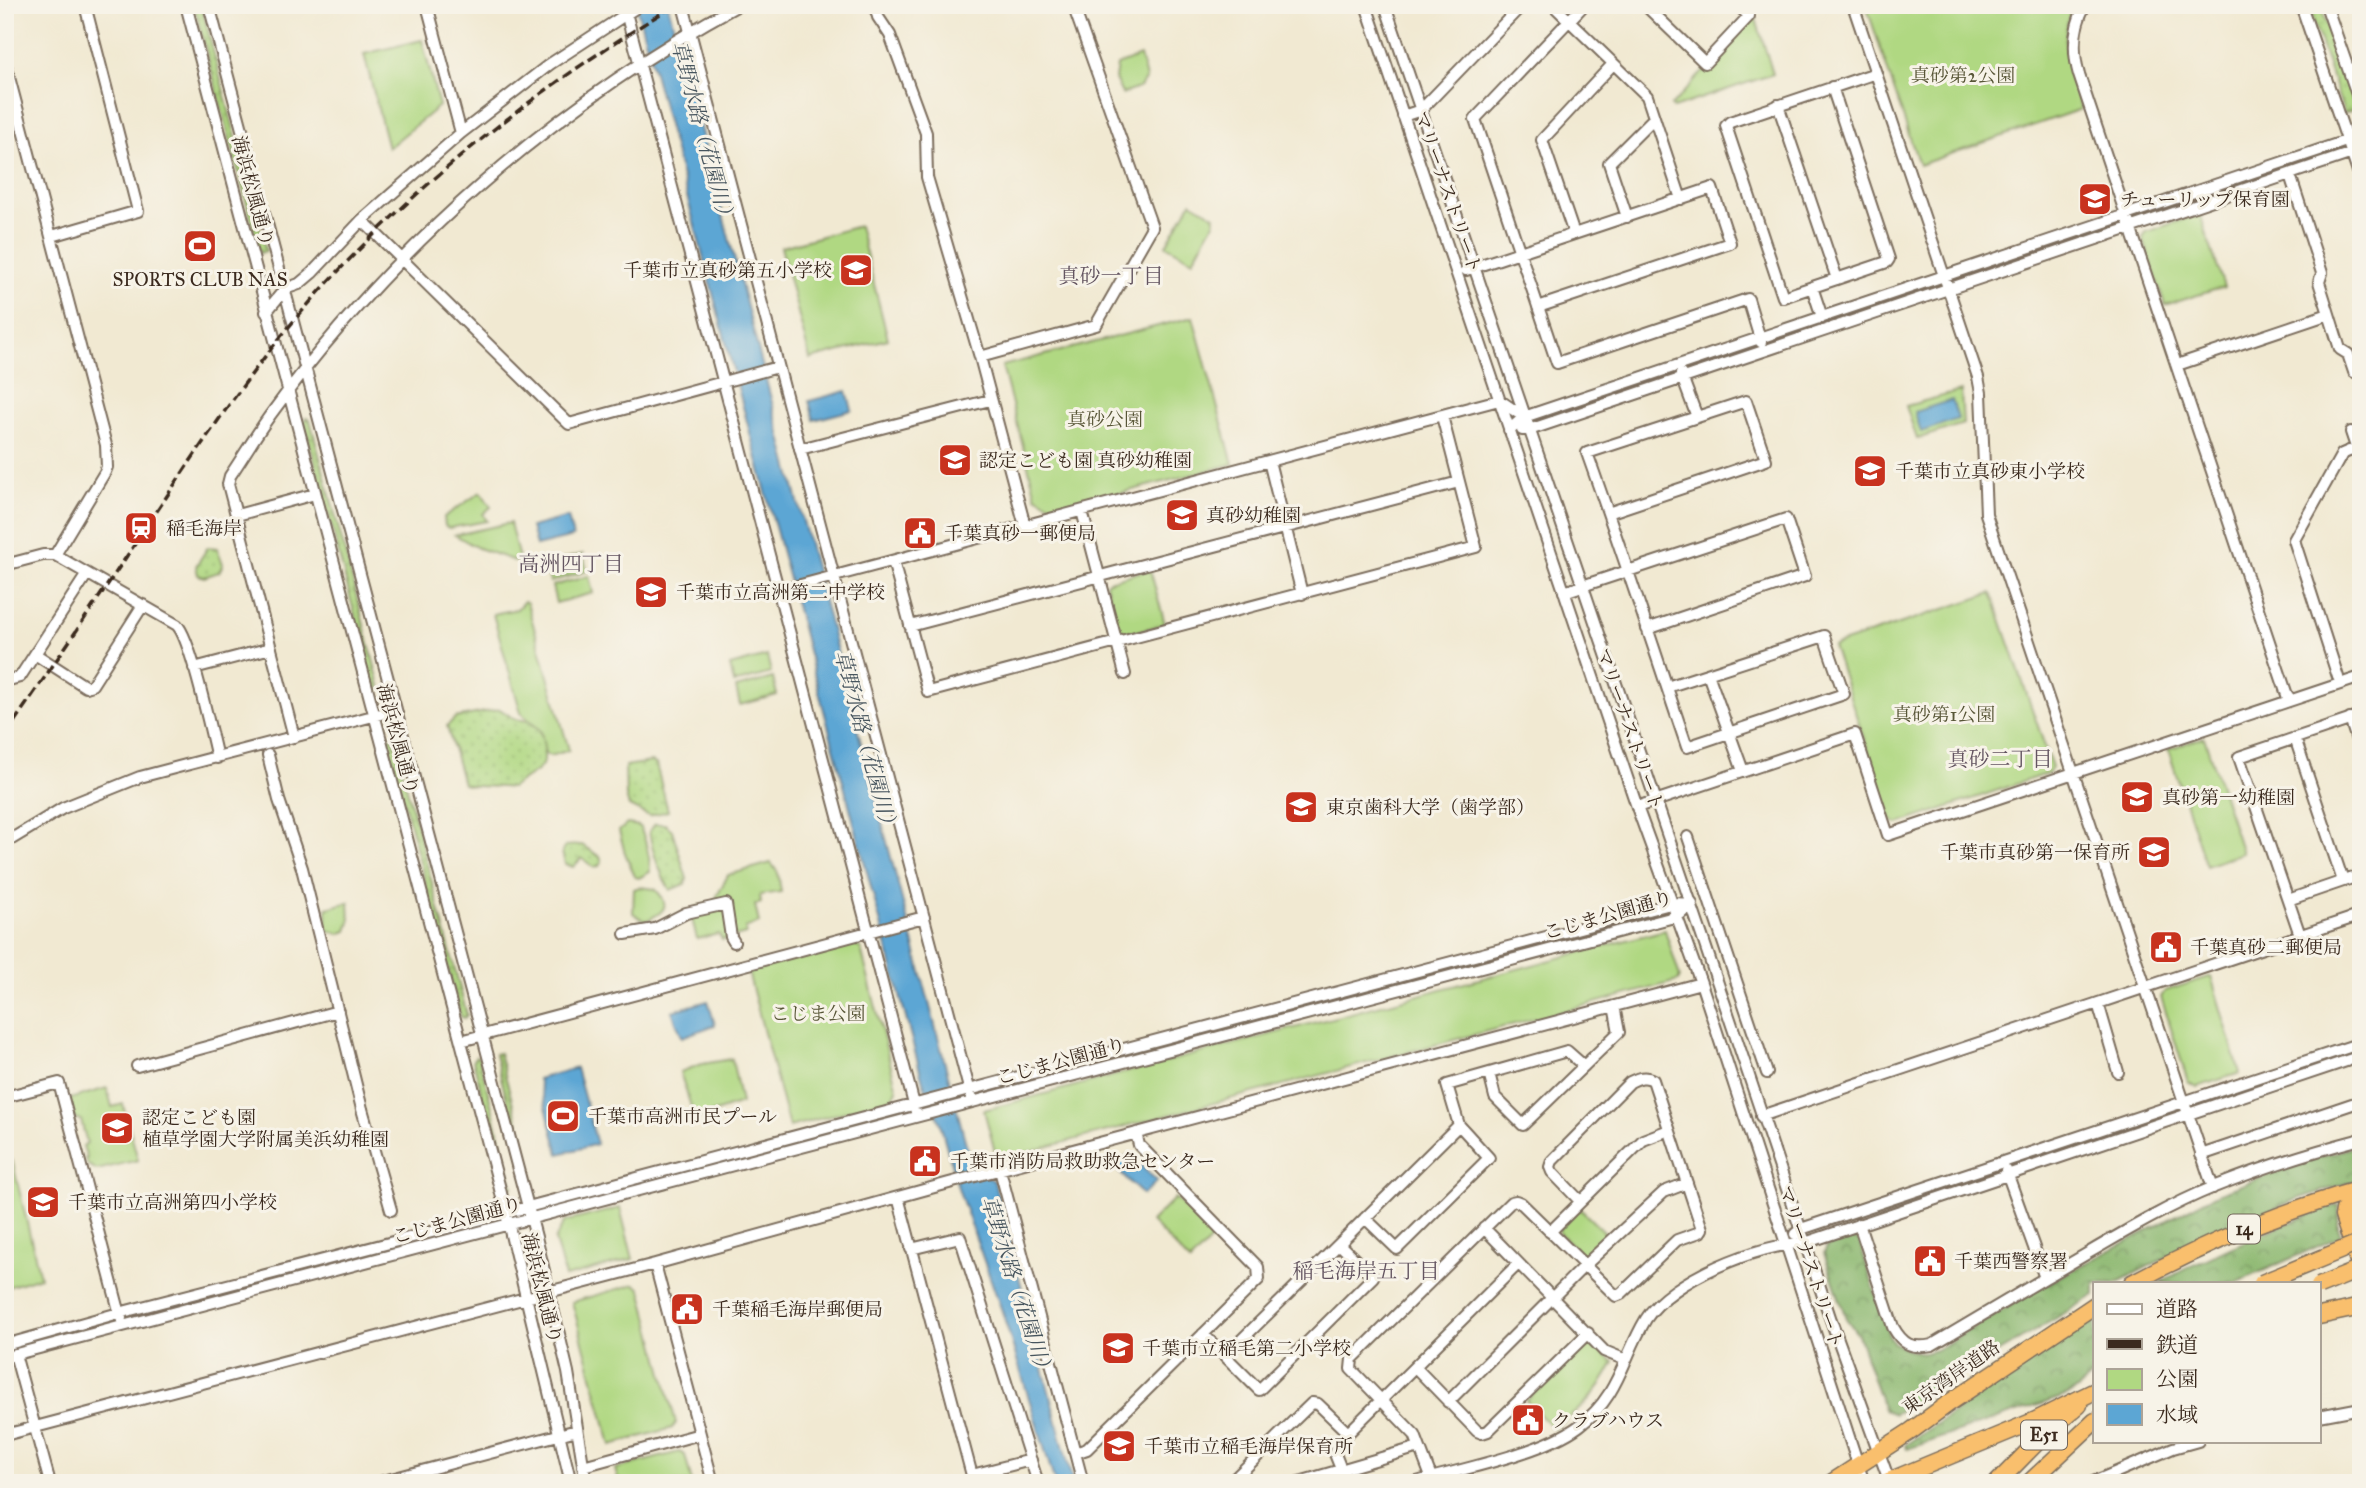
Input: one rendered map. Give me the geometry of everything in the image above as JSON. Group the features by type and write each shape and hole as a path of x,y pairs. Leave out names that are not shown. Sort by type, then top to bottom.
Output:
{"highway":[{"path":"2320,1286 2361,1270 2343,1216 2344,1209 2359,1189"},
{"name":"14","path":"2134,1282 2230,1235 2313,1203 2359,1189"},
{"path":"2264,1282 2361,1242"},
{"name":"東京湾岸道路","path":"1831,1483 2093,1306"},
{"path":"2320,1316 2361,1307"},
{"path":"1888,1482 2034,1421 2093,1393"},
{"name":"E51","path":"1997,1483 2048,1431 2093,1394"},
{"name":"E51","path":"2029,1483 2093,1423"}],"street":[{"path":"52,236 138,211 85,5"},
{"name":"海浜松風通り","path":"186,5 461,1041 527,1297 571,1483"},
{"name":"海浜松風通り","path":"209,5 529,1213 568,1372 586,1483"},
{"path":"427,5 461,133"},
{"path":"266,312 285,289 299,284 312,273 362,220 461,133 625,10 640,5"},
{"path":"683,5 973,1103"},
{"path":"294,737 228,484 230,476 306,370 349,317 402,259 519,153 639,64 738,5"},
{"path":"875,5 878,17 890,35 926,133 927,177 980,357 1025,526"},
{"path":"980,357 1096,325 1152,227 1073,5"},
{"name":"マリーナストリート","path":"1366,5 1637,807 1701,983 1864,1483"},
{"name":"マリーナストリート","path":"1385,5 1692,905 1761,1116 1888,1482"},
{"path":"1403,116 1420,110 1522,5"},
{"path":"1553,5 1647,96 1681,199"},
{"path":"1584,5 1475,119 1557,363 1748,299 1764,351"},
{"path":"1645,5 1705,63 1749,16 1738,5"},
{"path":"1853,5 1978,377 1986,514 2213,1188"},
{"path":"2085,5 2075,36 2073,55 2289,701"},
{"path":"2301,5 2347,141 2356,152 2361,181"},
{"path":"2326,5 2361,106"},
{"path":"625,10 917,1118"},
{"path":"5,62 106,445 107,467 55,555"},
{"path":"1574,234 1542,140 1613,64"},
{"path":"1832,87 1889,259 1887,262 1783,297 1726,129 1730,122 1778,105 1832,87 1876,73"},
{"path":"1778,105 1837,279"},
{"path":"1627,217 1609,163 1654,118"},
{"path":"1509,430 1524,417 2361,136"},
{"path":"1509,430 1529,430 2356,152"},
{"path":"2292,181 2322,273 2319,282 2340,349 2348,354 2354,372"},
{"path":"1458,273 1712,188 1730,243 1538,307"},
{"path":"362,220 569,424 778,367"},
{"path":"1812,287 1822,317"},
{"path":"2183,363 2329,314"},
{"path":"1679,365 1697,417"},
{"path":"800,449 990,400"},
{"path":"778,591 1499,400 1524,417"},
{"path":"1608,513 1766,460 1746,401 1587,453 1687,747 1844,694 1824,636 1667,687"},
{"path":"892,561 928,692 1302,594 1476,547 1441,416"},
{"path":"2351,432 2361,462"},
{"path":"2339,677 2294,540 2342,453 2356,448"},
{"path":"1269,461 1302,594"},
{"path":"910,626 1459,482"},
{"path":"237,515 315,494"},
{"path":"1082,511 1125,674"},
{"path":"1564,592 1786,519 1805,576 1647,629"},
{"path":"5,565 43,555 55,555 174,623 183,631 217,758"},
{"path":"5,681 20,677 86,574"},
{"path":"35,654 86,687 92,685 143,605"},
{"path":"194,668 271,648"},
{"path":"1709,674 1743,771"},
{"path":"1637,807 1855,734 1888,835 2361,677"},
{"path":"5,843 64,808 140,777 396,710"},
{"path":"2300,935 2239,757 2355,717 2361,752"},
{"path":"2295,738 2343,881"},
{"path":"268,755 279,800 302,868 362,1109 391,1210"},
{"path":"1688,837 1767,1073"},
{"path":"2288,900 2361,875"},
{"name":"こじま公園通り","path":"10,1356 914,1105 1674,903 1692,905"},
{"path":"625,934 655,929 686,913 726,904 734,942"},
{"name":"こじま公園通り","path":"529,1213 917,1118 1678,916 1692,905"},
{"path":"1761,1116 2361,915"},
{"path":"461,1041 923,917"},
{"path":"5,1435 656,1264 996,1170 1701,983"},
{"path":"2098,1003 2118,1072"},
{"path":"1489,1073 1495,1097 1523,1125 1619,1032 1614,1006"},
{"path":"137,1066 338,1010"},
{"path":"1785,1243 1801,1229 2361,1043"},
{"path":"1365,1218 1397,1249 1489,1158 1459,1125 1447,1085 1567,1051 1584,1066"},
{"path":"1413,1483 1531,1449 1553,1441 1579,1426 1602,1404 1618,1381 1626,1360 1656,1304 1672,1290 1701,1273 1785,1243 1805,1242 2361,1056"},
{"path":"1432,1477 1415,1435 1351,1369 1352,1359 1484,1228 1516,1200 1616,1296 1677,1240 1700,1232 1702,1229 1653,1080 1648,1077 1640,1077 1630,1082 1552,1161 1552,1172 1580,1201"},
{"path":"5,1097 59,1083 123,1326"},
{"path":"2201,1154 2361,1101"},
{"path":"1225,1356 1459,1125"},
{"path":"1550,1232 1643,1140 1669,1130"},
{"path":"1075,1452 1087,1449 1259,1279 1258,1267 1139,1146 1136,1133"},
{"path":"1859,1224 1893,1328 1904,1344 1920,1347 1932,1345 2149,1219 2213,1188 2320,1150 2361,1139"},
{"path":"2004,1162 2045,1278"},
{"path":"996,1170 1083,1483"},
{"path":"1448,1402 1584,1266 1664,1192 1687,1183"},
{"path":"898,1197 973,1479 1031,1460"},
{"name":"こじま公園通り","path":"5,1345 119,1313 507,1219"},
{"path":"1484,1228 1604,1351 1626,1360"},
{"path":"911,1249 960,1237 1038,1483"},
{"path":"1203,1334 1259,1390 1373,1278 1339,1244"},
{"path":"656,1264 713,1483"},
{"path":"1341,1469 1334,1448 1518,1264"},
{"path":"1415,1367 1482,1433 1489,1431 1588,1333"},
{"path":"10,1356 35,1427 50,1483"},
{"path":"1232,1482 1312,1403 1318,1404 1348,1433"},
{"path":"2320,1416 2361,1408"},
{"path":"376,1483 577,1430"},
{"path":"583,1466 700,1434"},
{"path":"2091,1483 2161,1453 2195,1442"},
{"path":"1296,1483 1419,1447"}],"green space":[{"path":"194,5 201,5 266,251 260,253"},
{"name":"真砂第2公園","path":"1866,5 2073,5 2066,32 2067,57 2081,109 1919,165"},
{"path":"2308,5 2320,5 2356,109 2344,113"},
{"path":"1755,16 1773,74 1673,108 1671,106"},
{"path":"422,40 439,106 388,148 364,54"},
{"path":"1140,56 1146,78 1139,88 1122,94 1115,79 1117,65"},
{"path":"1191,202 1215,216 1214,223 1193,260 1166,245"},
{"path":"2200,214 2224,287 2165,305 2143,238 2146,232"},
{"path":"859,226 888,339 810,359 781,247"},
{"name":"真砂公園","path":"1193,317 1233,464 1059,509 1036,496 1002,366"},
{"path":"1961,391 1963,424 1917,439 1906,406"},
{"path":"306,418 310,420 380,686 378,690 374,688 304,421"},
{"path":"481,492 491,507 483,514 487,521 449,528 445,526 444,517"},
{"path":"510,523 520,563 478,548 455,535"},
{"path":"208,547 217,548 223,564 219,572 204,577 198,575 196,566"},
{"path":"583,554 587,571 550,582 545,564"},
{"path":"1150,569 1165,624 1123,635 1119,633 1106,584 1108,581"},
{"path":"589,576 593,593 556,603 552,586"},
{"name":"真砂第1公園","path":"1992,593 2052,767 2049,773 1898,824 1891,820 1833,646"},
{"path":"524,601 527,603 569,750 550,756 545,754 541,731 521,713 493,614 517,609"},
{"path":"767,656 771,673 734,683 730,666"},
{"path":"773,678 777,695 740,705 736,688"},
{"path":"500,709 514,719 529,721 539,730 544,741 544,762 538,770 511,788 463,784 447,726 455,718"},
{"path":"390,737 394,740 467,1015 464,1018 461,1017 388,741"},
{"path":"2204,737 2242,853 2206,866 2168,749"},
{"path":"651,762 656,764 668,811 649,816 629,806 625,766"},
{"path":"627,824 639,826 647,848 650,872 639,878 635,877 619,831"},
{"path":"655,824 665,824 672,830 687,879 685,884 670,890 660,870 649,832"},
{"path":"582,845 600,857 602,863 599,866 593,867 582,858 573,867 565,864 562,852 565,846"},
{"path":"771,863 778,873 781,892 760,895 761,903 755,905 759,923 745,928 746,934 722,940 719,934 697,939 692,919 694,908 714,902 728,875"},
{"path":"634,889 655,889 664,900 664,909 645,921 633,913"},
{"path":"349,902 350,922 347,931 339,934 327,930 327,908"},
{"path":"1665,930 1680,977 1678,981 997,1160 984,1110"},
{"name":"こじま公園","path":"854,943 861,949 897,1090 892,1099 789,1127 748,972"},
{"path":"2211,976 2240,1073 2197,1087 2188,1082 2161,997 2165,991"},
{"path":"499,1053 533,1177 530,1182 495,1054"},
{"path":"476,1056 479,1058 513,1187 507,1189 473,1060"},
{"path":"732,1059 741,1103 695,1119 680,1072 702,1064"},
{"path":"107,1088 112,1107 123,1104 138,1160 97,1170 88,1165 85,1159 87,1158 83,1146 87,1144 81,1120 74,1118 70,1099"},
{"path":"2361,1145 2361,1179 2297,1199 2204,1238 2118,1282 2093,1282 2093,1296 1894,1414 1884,1410 1858,1335 1846,1318 1824,1253 1827,1246 1852,1238 1859,1241 1889,1336 1894,1343 1907,1350 1925,1353 1936,1350 2048,1283 2217,1194 2317,1157"},
{"path":"12,1160 40,1277 5,1288 5,1162"},
{"path":"1175,1198 1214,1237 1190,1262 1151,1222"},
{"path":"2339,1204 2338,1227 2341,1236 2238,1282 2161,1282 2248,1240"},
{"path":"620,1208 633,1259 565,1277 555,1240 564,1222"},
{"path":"1579,1208 1608,1236 1588,1257 1584,1257 1559,1233 1559,1229"},
{"path":"635,1284 641,1289 676,1423 672,1428 611,1445 572,1302"},
{"path":"2093,1319 2093,1377 2071,1394 1907,1449 1905,1445"},
{"path":"1587,1341 1614,1362 1589,1399 1554,1429 1526,1401"},
{"path":"679,1452 685,1455 692,1483 619,1483 615,1469"}],"water":[{"name":"草野水路（花園川）","path":"636,5 668,5 972,1167 994,1181 1073,1483 1055,1483 1002,1311 959,1191 940,1123 923,1082"},
{"path":"847,391 852,410 814,420 809,401"},
{"path":"1952,400 1958,419 1921,432 1915,412"},
{"path":"568,517 573,537 536,546 531,527"},
{"path":"708,1001 715,1025 682,1037 672,1011"},
{"path":"576,1068 597,1144 559,1154 538,1079"},
{"path":"1129,1154 1157,1181 1143,1195 1115,1168"}],"railway":[{"path":"5,735 190,461 269,352 312,300 393,216 482,139 577,68 675,5"}],"place":[{"name":"チューリップ保育園","path":"2095,199"},
{"name":"SPORTS CLUB NAS","path":"200,246"},
{"name":"千葉市立真砂第五小学校","path":"856,270"},
{"name":"認定こども園 真砂幼稚園","path":"955,460"},
{"name":"千葉市立真砂東小学校","path":"1870,471"},
{"name":"真砂幼稚園","path":"1182,515"},
{"name":"稲毛海岸","path":"141,528"},
{"name":"千葉真砂一郵便局","path":"920,533"},
{"name":"千葉市立高洲第二中学校","path":"651,592"},
{"name":"真砂第一幼稚園","path":"2137,797"},
{"name":"東京歯科大学（歯学部）","path":"1301,807"},
{"name":"千葉市真砂第一保育所","path":"2154,852"},
{"name":"千葉真砂二郵便局","path":"2166,947"},
{"name":"千葉市高洲市民プール","path":"563,1116"},
{"name":"認定こども園 植草学園大学附属美浜幼稚園","path":"117,1128"},
{"name":"千葉市消防局救助救急センター","path":"925,1161"},
{"name":"千葉市立高洲第四小学校","path":"43,1202"},
{"name":"千葉西警察署","path":"1930,1261"},
{"name":"千葉稲毛海岸郵便局","path":"687,1309"},
{"name":"千葉市立稲毛第二小学校","path":"1118,1348"},
{"name":"クラブハウス","path":"1528,1420"},
{"name":"千葉市立稲毛海岸保育所","path":"1119,1446"}],"district":[{"name":"真砂一丁目","path":"1111,276"},
{"name":"高洲四丁目","path":"571,564"},
{"name":"真砂二丁目","path":"2000,759"},
{"name":"稲毛海岸五丁目","path":"1366,1271"}]}
